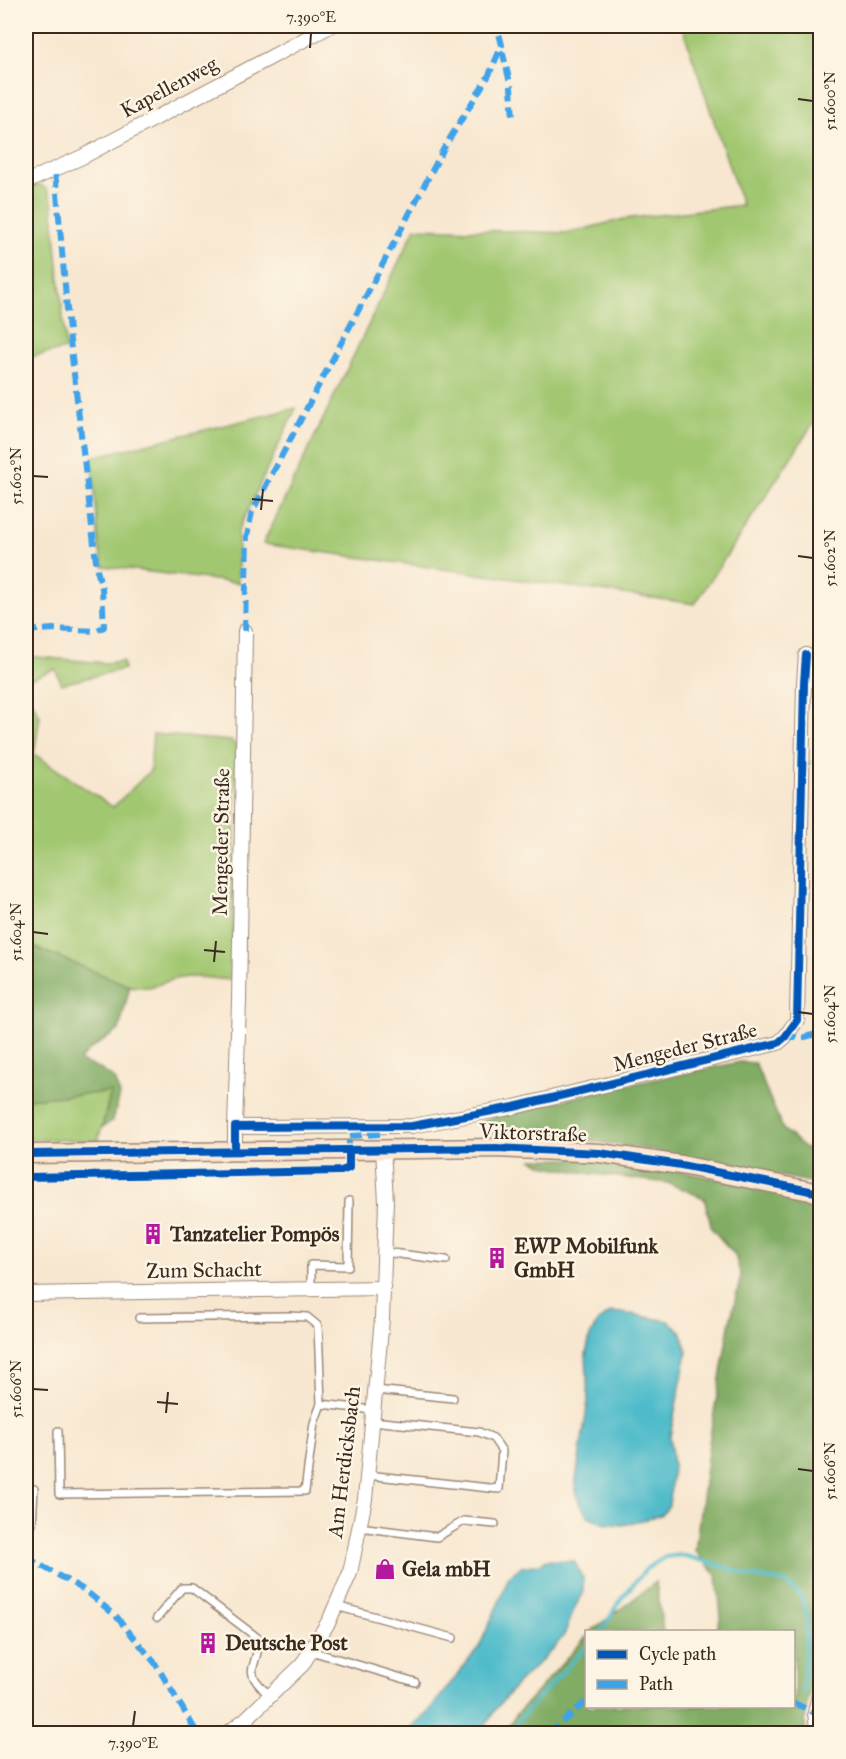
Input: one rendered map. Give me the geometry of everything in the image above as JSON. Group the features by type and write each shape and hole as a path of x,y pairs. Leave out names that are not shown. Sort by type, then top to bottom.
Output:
{"main road":[{"name":"Viktorstraße","path":"26,1154 496,1148 600,1153 681,1165 820,1193"}],"street":[{"name":"Kapellenweg","path":"26,182 82,157 330,26"},
{"name":"Mengeder Straße","path":"235,1151 245,631"},
{"name":"Mengeder Straße","path":"235,1126 412,1126 514,1107 778,1043 797,1020 806,655"},
{"name":"Am Herdicksbach","path":"227,1734 246,1719 302,1665 329,1621 350,1573 365,1499 373,1416 383,1287 386,1202 383,1149"},
{"name":"Zum Schacht","path":"26,1294 383,1287"},
{"path":"818,1734 815,1713 820,1690"}],"lane":[{"path":"311,1289 311,1265 348,1266 349,1202"},
{"path":"384,1252 446,1260"},
{"path":"58,1431 59,1494 305,1491 314,1423 321,1404 318,1326 307,1317 289,1316 139,1317"},
{"path":"375,1390 453,1398"},
{"path":"321,1404 373,1416 479,1432 493,1438 502,1451 499,1489 367,1475"},
{"path":"26,1534 32,1524 33,1489"},
{"path":"359,1527 437,1536 464,1521 495,1524"},
{"path":"157,1618 183,1588 192,1588 259,1639 251,1674 257,1684 270,1696"},
{"path":"336,1606 453,1638"},
{"path":"311,1651 415,1682"}],"green space":[{"path":"682,26 820,26 820,413 695,604 263,544 415,228 568,233 624,219 742,205"},
{"path":"41,185 47,190 52,201 66,349 26,358 26,189"},
{"path":"296,408 238,531 238,583 103,566 99,547 92,457"},
{"path":"26,656 105,663 123,661 124,669 62,684 55,669 26,681"},
{"path":"26,691 40,716 34,754 113,807 150,771 153,734 231,741 236,745 232,980 186,977 145,987 130,986 26,944"},
{"path":"26,944 130,986 119,1030 88,1051 79,1061 100,1069 114,1079 120,1095 113,1120 102,1128 111,1092 26,1099"},
{"path":"740,1062 755,1063 783,1129 806,1149 820,1151 820,1184 650,1150 559,1136 495,1134 483,1120 613,1088"},
{"path":"111,1092 98,1141 26,1139 26,1099"},
{"path":"531,1159 598,1159 685,1172 820,1201 820,1659 807,1705 806,1733 503,1734 516,1715 585,1638 585,1708 795,1708 795,1630 716,1630 721,1617 717,1576 695,1551 710,1436 729,1326 741,1276 735,1255 712,1229 704,1198 668,1183 546,1166"},
{"path":"656,1582 663,1630 592,1630"}],"water":[{"path":"612,1312 668,1321 682,1333 687,1352 670,1436 673,1467 669,1505 663,1514 622,1525 602,1523 588,1516 580,1505 575,1486 588,1401 586,1354 590,1336 598,1321"},
{"path":"546,1560 574,1561 583,1578 583,1594 564,1635 552,1650 517,1684 495,1710 481,1733 404,1733 426,1715 479,1647 509,1576 521,1567 539,1564"}],"waterway":[{"path":"602,1630 621,1599 646,1569 665,1557 682,1555 749,1576 785,1582 802,1597 807,1620 803,1693"},
{"path":"511,1734 520,1718 585,1648"}],"marked path":[{"path":"245,631 247,536 252,512 444,148 489,75 502,45 497,26"},
{"path":"500,52 503,54 511,87 513,119"},
{"path":"26,631 53,629 95,631 104,627 102,588 97,570 69,332 55,170"},
{"path":"785,1037 805,1037 820,1033"},
{"path":"349,1153 349,1136 380,1134"},
{"path":"26,1557 86,1591 116,1616 155,1663 198,1734"},
{"path":"549,1734 585,1702"},
{"path":"795,1703 815,1713"}],"cycle path":[{"path":"235,1151 235,1127 412,1126 514,1107 778,1043 785,1037 797,1020 806,655"},
{"path":"26,1154 496,1148 600,1153 681,1165 820,1193"},
{"path":"26,1177 341,1171 349,1168 349,1150"}],"place":[{"name":"Tanzatelier Pompös","path":"153,1234"},
{"name":"EWP Mobilfunk GmbH","path":"497,1258"},
{"name":"Gela mbH","path":"385,1569"},
{"name":"Deutsche Post","path":"208,1643"}]}
